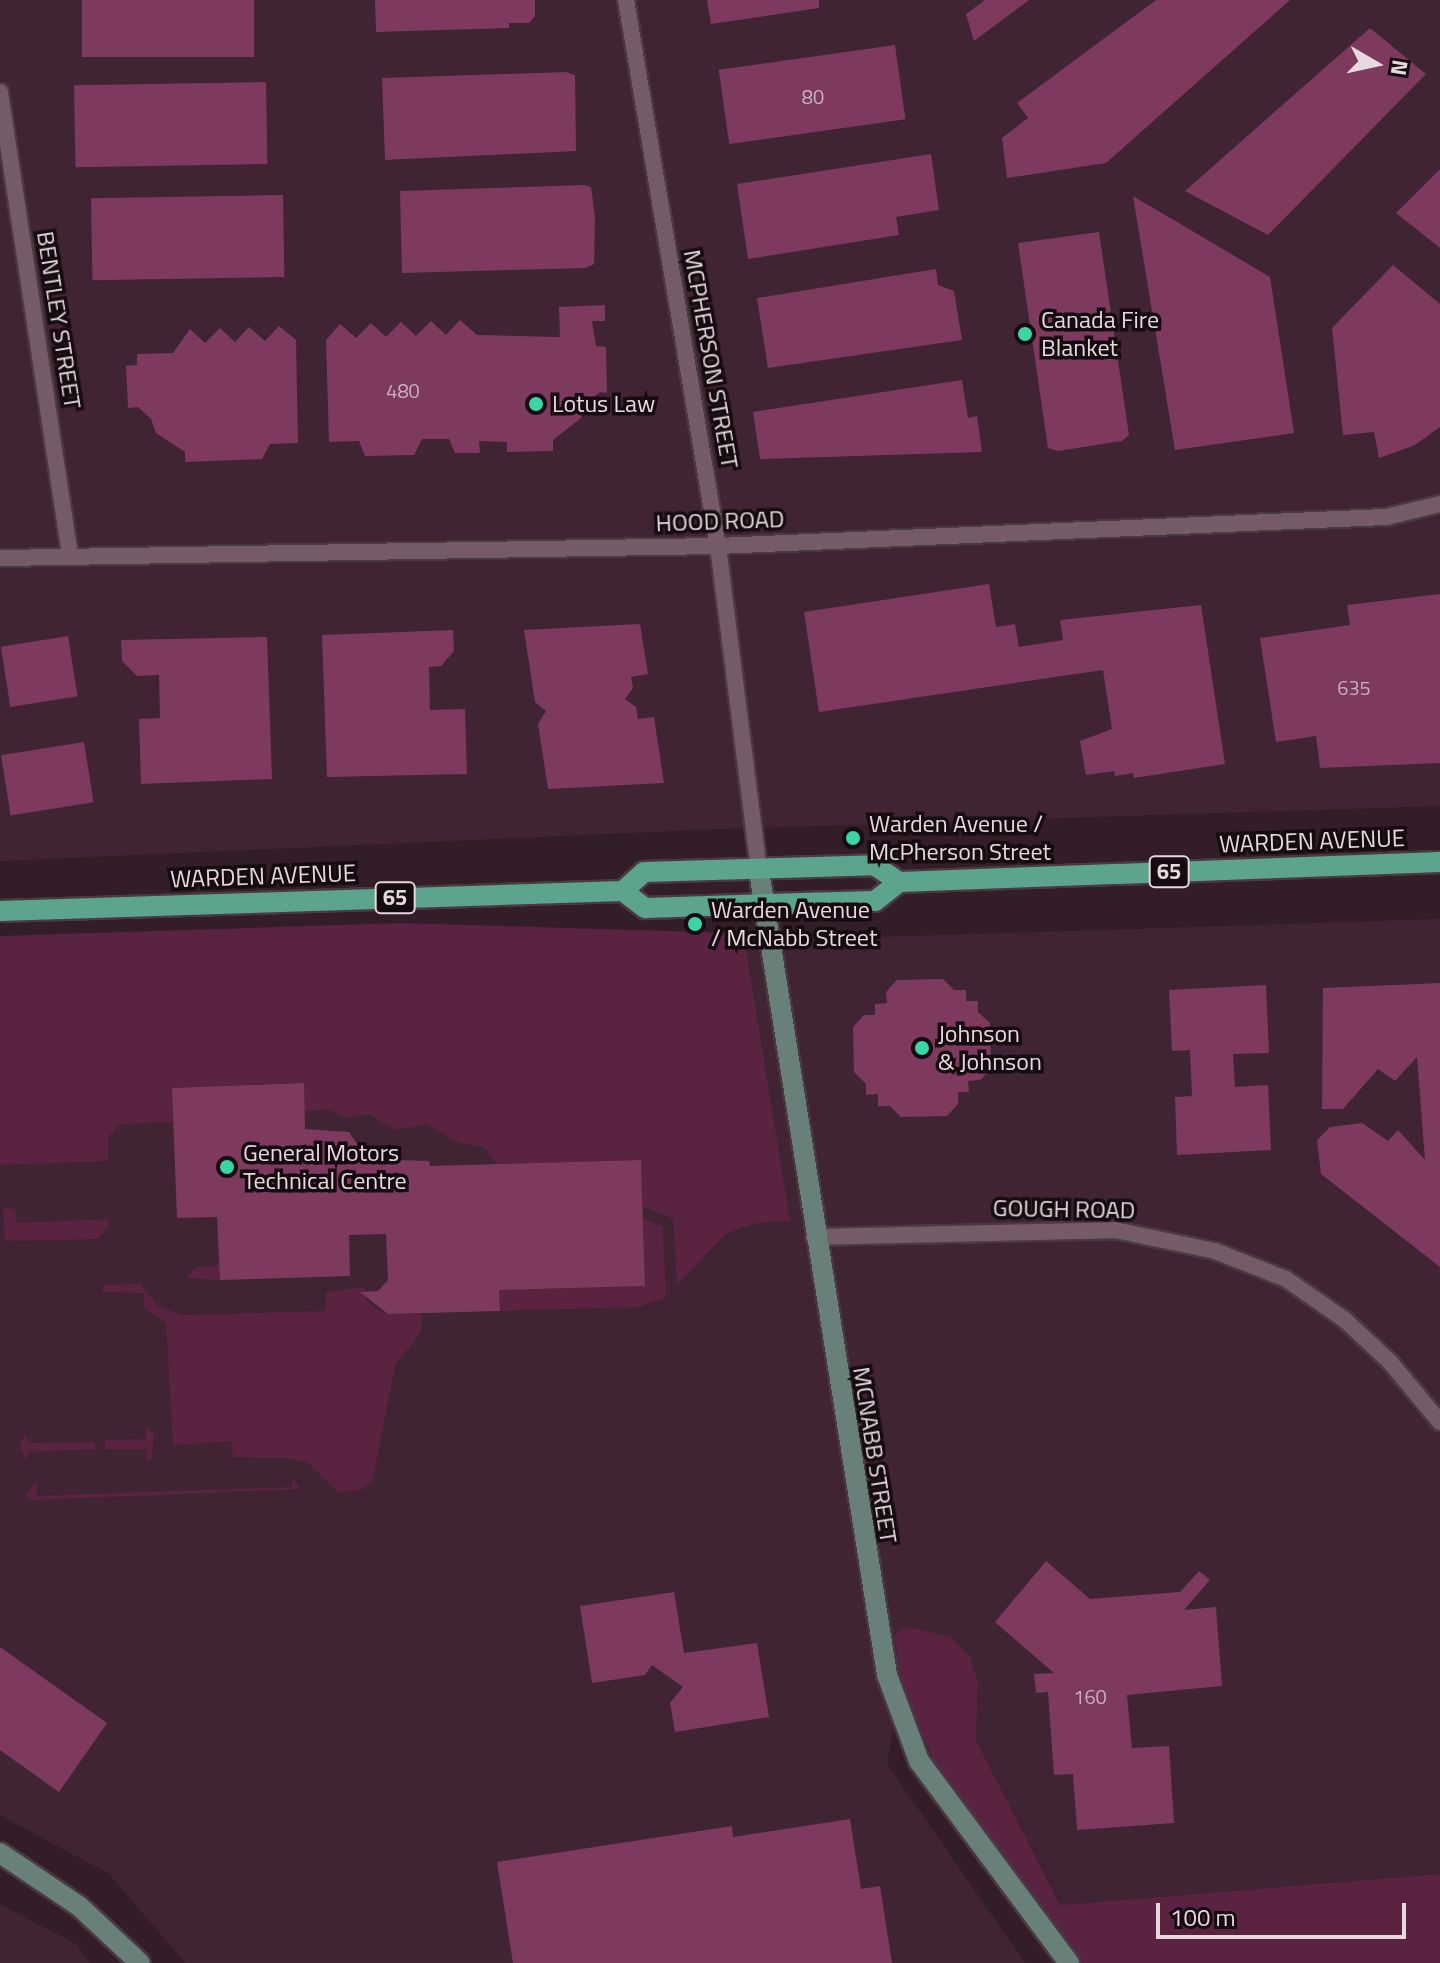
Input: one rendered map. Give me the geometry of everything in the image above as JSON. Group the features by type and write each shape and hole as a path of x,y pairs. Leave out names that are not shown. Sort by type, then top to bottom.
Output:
{"main road":[{"name":"WARDEN AVENUE","path":"0,911 623,891 645,908 875,901 899,882 1440,862"},
{"name":"WARDEN AVENUE","path":"623,891 644,872 759,871 874,865 899,882"}],"street":[{"name":"MCPHERSON STREET","path":"626,0 718,546 759,871"},
{"name":"BENTLEY STREET","path":"0,92 70,556"},
{"name":"HOOD ROAD","path":"0,558 718,546 1386,517 1440,504"},
{"name":"MCNABB STREET","path":"759,871 814,1237 884,1661 903,1723 919,1761 949,1807 1069,1963"},
{"name":"GOUGH ROAD","path":"814,1237 1115,1230 1203,1247 1286,1279 1345,1320 1380,1352 1440,1422"},
{"path":"0,1853 79,1906 140,1963"}],"shaded area":[{"path":"0,0 1440,0 1440,806 719,829 0,861"},
{"path":"1440,919 1440,1874 1060,1905 976,1740 978,1682 901,1684 887,1764 1025,1963 185,1963 109,1874 0,1815 0,948 726,942"},
{"path":"400,923 736,933 744,937 790,1221 756,1223 727,1233 677,1285 673,1219 643,1206 641,1160 497,1164 483,1147 459,1143 426,1124 396,1130 369,1114 347,1118 328,1110 304,1111 303,1083 172,1088 173,1122 119,1124 108,1138 108,1161 0,1165 0,936"},
{"path":"3,1207 15,1209 17,1223 109,1219 108,1228 96,1239 5,1241"},
{"path":"643,1219 663,1227 666,1297 639,1307 500,1311 499,1290 645,1286"},
{"path":"219,1265 220,1280 186,1278 197,1267"},
{"path":"140,1284 159,1307 183,1315 325,1311 326,1292 364,1287 366,1299 375,1309 388,1314 421,1314 422,1330 395,1366 373,1478 364,1489 338,1492 308,1463 288,1458 233,1457 231,1441 173,1445 166,1323 144,1308 144,1293 102,1292 103,1285"},
{"path":"146,1428 154,1433 152,1459 147,1460 146,1449 105,1449 105,1440 146,1439"},
{"path":"25,1433 28,1443 95,1442 95,1449 29,1452 26,1461 20,1446"},
{"path":"292,1476 300,1489 33,1500 26,1495 36,1483 37,1496 292,1487"},
{"path":"907,1627 951,1637 970,1657 978,1682 976,1740 1060,1905 1440,1874 1440,1963 1082,1963 940,1775 901,1684 894,1635"},
{"path":"0,1904 76,1944 90,1963 0,1963"}],"building":[{"path":"82,0 254,0 254,57 82,57"},
{"path":"375,0 535,0 535,16 529,23 509,23 509,28 376,32"},
{"path":"707,0 819,0 819,8 711,24"},
{"path":"985,0 1029,0 974,41 966,14"},
{"path":"1156,0 1290,0 1106,163 1007,178 1002,138 1028,118 1017,103"},
{"path":"1370,28 1426,74 1268,235 1185,191"},
{"path":"895,45 905,119 729,144 719,70"},
{"path":"566,72 575,75 576,151 385,160 382,78"},
{"path":"266,82 267,164 75,167 74,85"},
{"path":"931,154 939,210 896,217 899,235 748,259 737,184"},
{"path":"1440,169 1440,248 1396,213"},
{"path":"591,187 595,217 594,264 586,268 402,273 400,191"},
{"path":"283,195 284,277 92,280 91,198"},
{"path":"1133,196 1270,277 1294,433 1175,450"},
{"path":"1099,232 1129,435 1122,441 1058,451 1048,448 1018,243"},
{"path":"1393,265 1440,304 1440,427 1415,445 1379,458 1374,432 1343,435 1332,328"},
{"path":"936,269 938,285 954,291 962,340 768,368 757,298"},
{"path":"605,305 605,321 592,321 596,346 606,347 607,393 600,392 585,405 581,418 553,440 553,451 507,452 507,442 479,441 480,453 455,453 449,439 422,439 414,455 365,456 359,441 329,442 326,340 340,324 356,338 371,323 386,337 401,322 416,336 431,321 446,335 460,320 477,335 560,337 559,307"},
{"path":"279,326 296,340 298,443 270,444 262,459 185,462 185,452 156,433 151,419 138,407 128,408 126,366 137,365 137,354 173,353 190,329 205,343 220,328 235,342 249,327 265,341"},
{"path":"962,380 968,418 977,416 982,452 760,459 753,412"},
{"path":"989,584 996,627 1015,624 1019,647 1063,640 1060,620 1201,605 1225,764 1134,778 1133,773 1115,776 1114,771 1086,775 1080,741 1112,729 1103,670 819,712 804,612"},
{"path":"1440,594 1440,763 1320,768 1316,736 1276,742 1260,638 1350,625 1347,605"},
{"path":"640,624 648,674 631,677 633,688 625,699 636,707 638,719 654,717 664,783 548,789 538,724 546,711 535,702 524,630"},
{"path":"453,630 454,651 441,666 429,667 430,710 465,709 467,774 327,777 322,635"},
{"path":"68,636 78,696 10,707 1,647"},
{"path":"267,637 272,779 141,784 139,719 160,718 159,675 137,676 122,661 121,640"},
{"path":"84,742 94,802 11,815 1,755"},
{"name":"Johnson & Johnson","path":"943,979 954,990 966,990 966,1001 978,1001 978,1012 990,1023 991,1069 980,1080 968,1081 969,1092 958,1092 958,1104 947,1116 901,1117 890,1106 878,1106 878,1094 866,1095 866,1084 854,1072 853,1027 864,1015 875,1015 875,1004 887,1003 886,992 897,980"},
{"path":"1440,983 1440,1267 1321,1174 1317,1140 1330,1127 1362,1123 1388,1141 1398,1130 1425,1160 1417,1057 1395,1081 1378,1069 1343,1109 1322,1109 1323,988"},
{"path":"1266,985 1269,1053 1233,1054 1235,1087 1268,1085 1271,1150 1177,1155 1175,1097 1192,1096 1190,1050 1172,1051 1169,990"},
{"path":"304,1083 305,1129 349,1132 367,1159 429,1161 430,1166 641,1160 645,1286 499,1290 500,1311 388,1314 360,1292 378,1291 388,1280 386,1234 349,1235 350,1276 220,1280 217,1217 177,1218 172,1088"},
{"path":"1046,1561 1090,1599 1180,1592 1199,1571 1210,1580 1184,1610 1216,1607 1222,1686 1127,1695 1132,1748 1169,1746 1174,1823 1077,1830 1073,1774 1054,1775 1048,1692 1036,1693 1034,1674 1054,1673 995,1622"},
{"path":"674,1592 684,1653 757,1643 769,1717 675,1732 670,1703 683,1687 652,1665 645,1675 592,1683 580,1606"},
{"path":"0,1647 107,1723 59,1792 0,1750"},
{"path":"850,1819 861,1889 880,1886 892,1963 513,1963 497,1862 732,1826 733,1837"}],"place":[{"name":"Canada Fire Blanket","path":"1025,334"},
{"name":"Lotus Law","path":"536,404"},
{"name":"Warden Avenue / McPherson Street","path":"853,838"},
{"name":"Warden Avenue / McNabb Street","path":"695,924"},
{"name":"Johnson & Johnson","path":"922,1048"},
{"name":"General Motors Technical Centre","path":"227,1167"}]}
